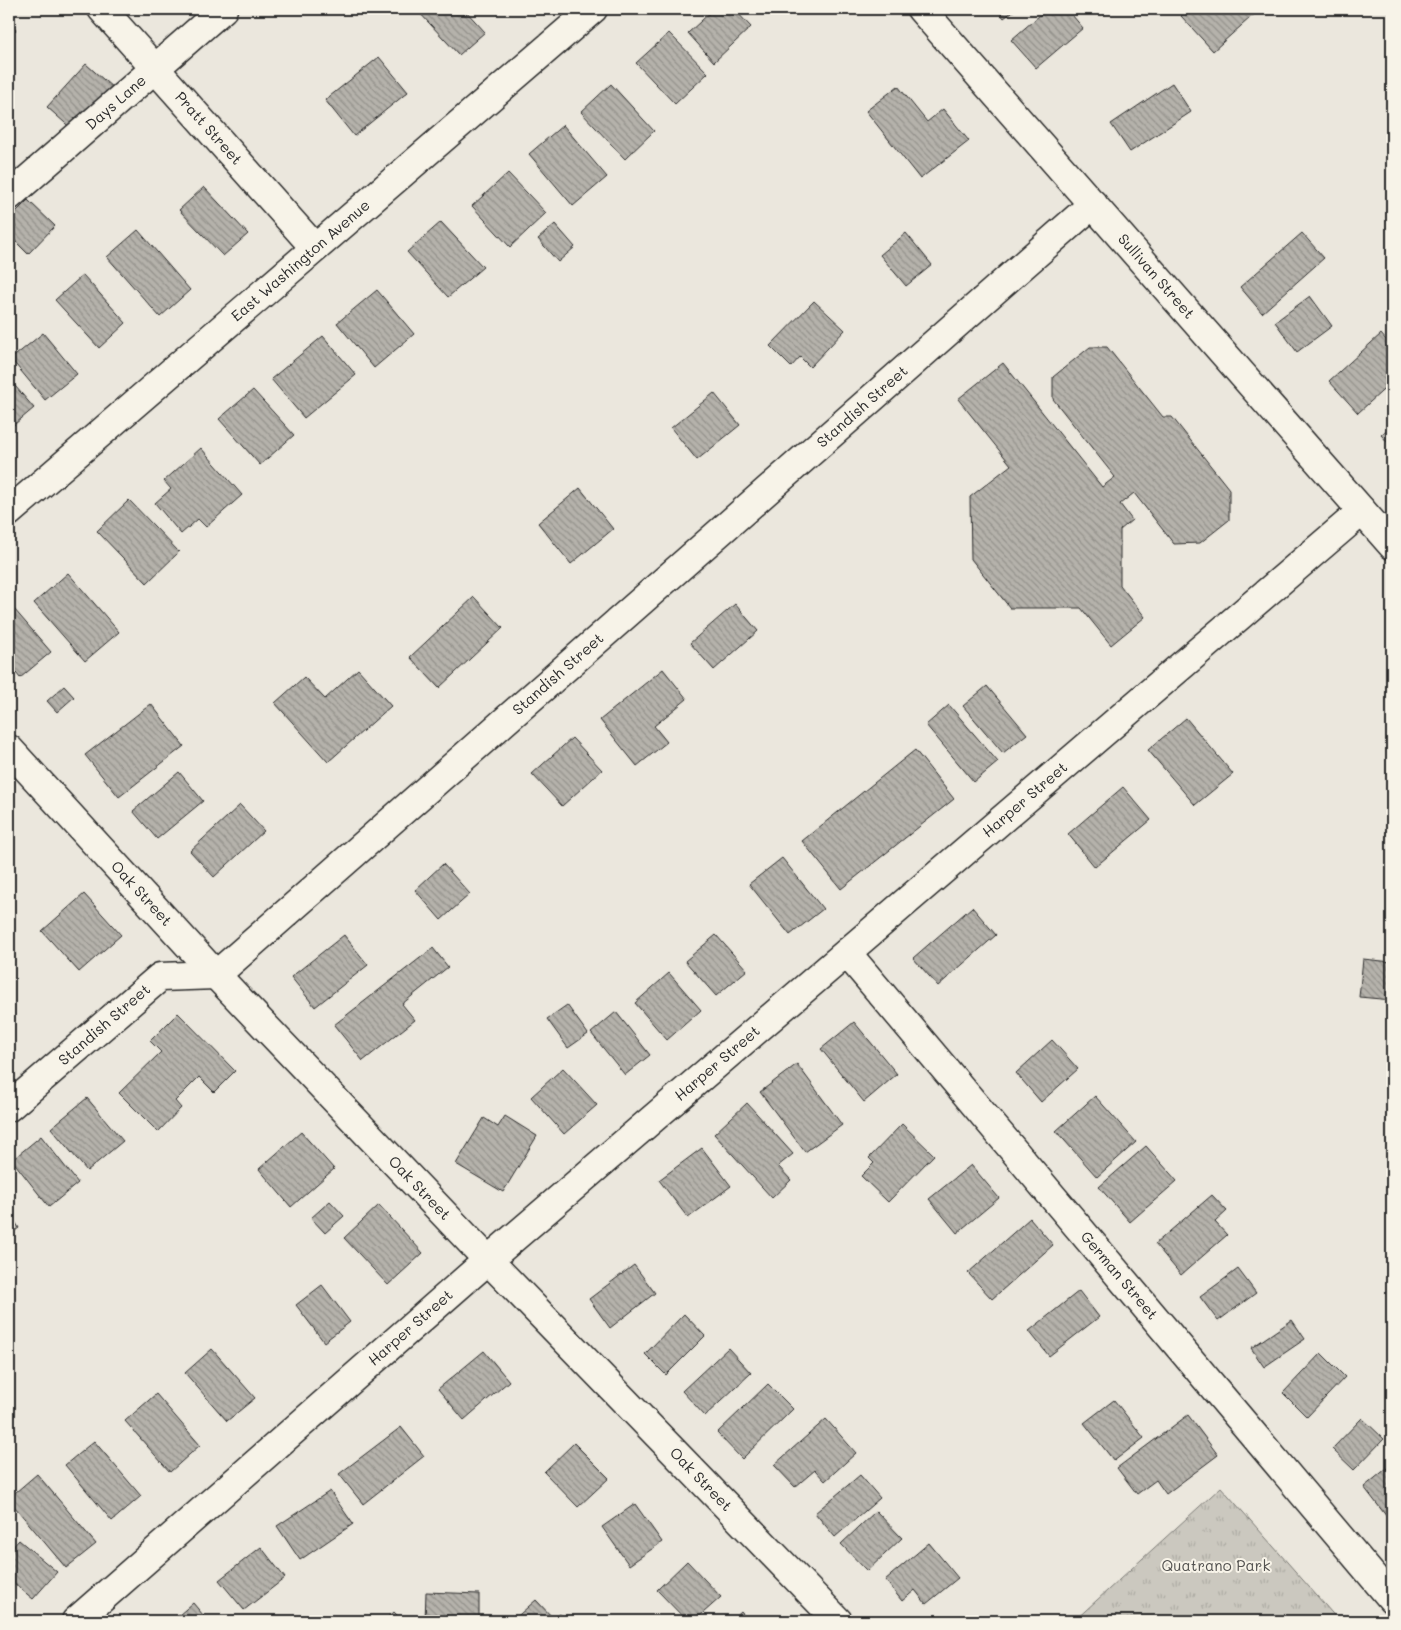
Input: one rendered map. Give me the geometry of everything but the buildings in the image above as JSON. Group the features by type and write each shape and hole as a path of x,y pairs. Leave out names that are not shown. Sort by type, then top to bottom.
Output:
{"street":[{"name":"Pratt Street","path":"102,9 315,248"},
{"name":"Days Lane","path":"9,196 223,9"},
{"name":"East Washington Avenue","path":"9,512 593,9"},
{"name":"Sullivan Street","path":"921,9 1392,545"},
{"name":"Standish Street","path":"9,1107 160,976 216,975 1093,204"},
{"name":"Harper Street","path":"76,1621 488,1260 1362,510"},
{"name":"Oak Street","path":"9,749 216,975 488,1260 838,1621"},
{"name":"German Street","path":"846,952 1392,1599"}],"green space":[{"name":"Quatrano Park","path":"1221,1487 1339,1621 1074,1621"}]}
